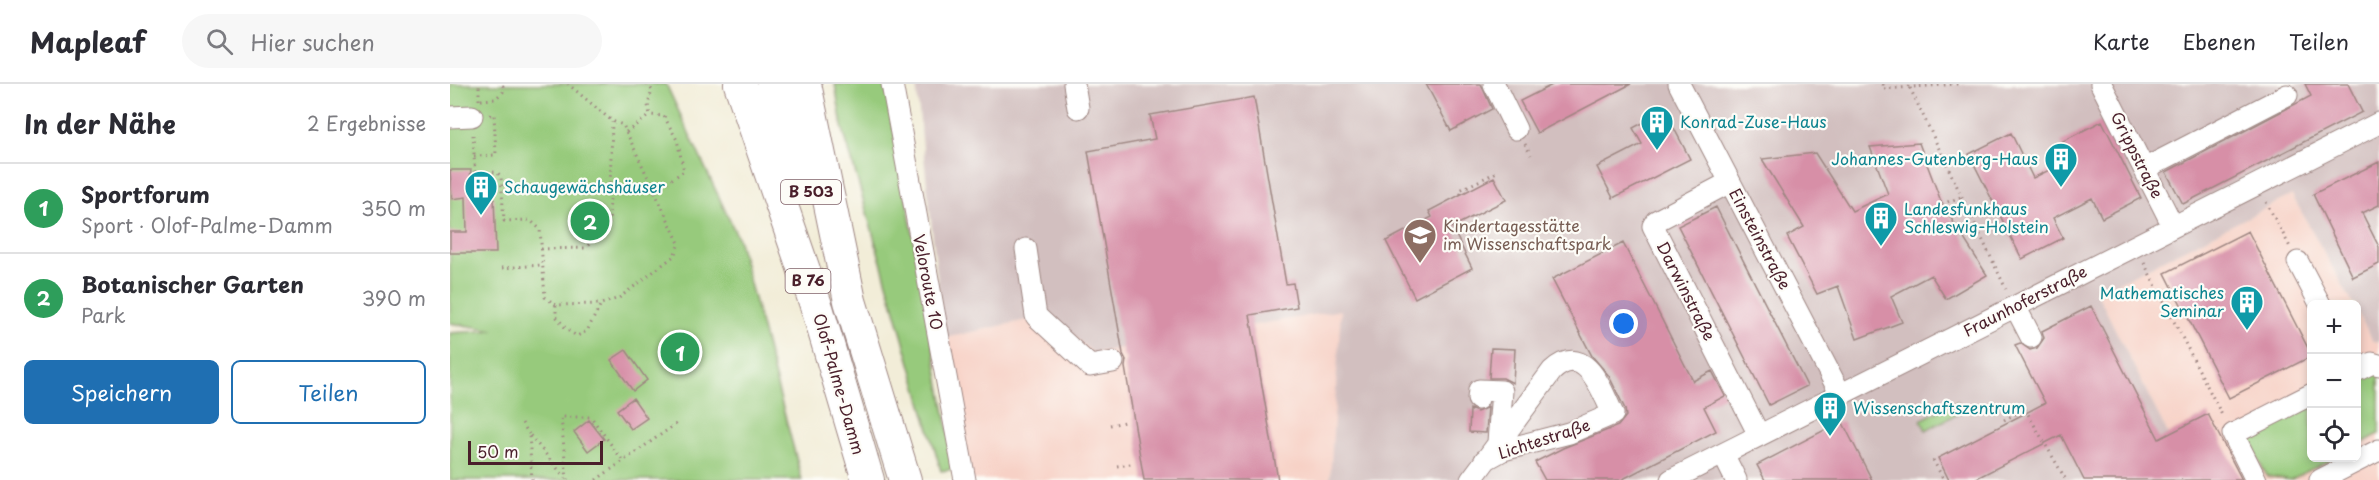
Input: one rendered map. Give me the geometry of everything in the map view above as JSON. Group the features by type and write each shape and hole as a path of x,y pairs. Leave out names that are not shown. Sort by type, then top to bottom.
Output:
{"highway":[{"name":"Olof-Palme-Damm","path":"740,84 818,311 868,480"},
{"name":"B 503","path":"773,84 850,301"},
{"name":"Olof-Palme-Damm","path":"805,84 850,301 905,480"}],"street":[{"name":"Veloroute 10","path":"892,84 965,480"},
{"path":"1074,84 1077,108"},
{"path":"1494,84 1516,129"},
{"name":"Einsteinstraße","path":"1679,84 1840,393"},
{"name":"Grippstraße","path":"2101,84 2173,226"},
{"path":"2144,169 2288,94"},
{"path":"450,117 475,108"},
{"name":"Fraunhoferstraße","path":"1671,480 2379,123"},
{"name":"Darwinstraße","path":"1730,182 1656,221 1653,226 1759,435"},
{"path":"1026,249 1036,316 1090,366 1113,362"},
{"path":"2298,262 2318,300"},
{"path":"2015,306 2031,338"},
{"name":"Lichtestraße","path":"1471,480 1485,460 1498,443 1560,364 1569,362 1587,366 1594,375 1613,414 1569,433 1503,450 1485,460"},
{"path":"2361,368 2372,363 2379,366"},
{"path":"1494,391 1498,443"},
{"path":"2256,480 2233,434 2307,397"},
{"path":"2320,480 2379,450"},
{"path":"1723,454 1736,480"}],"path":[{"path":"479,84 479,94"},
{"path":"475,108 495,99 503,92 503,86 499,84"},
{"path":"475,173 497,172 501,177 504,221 530,219 540,229 545,297 556,305 601,304 619,298 674,256 679,243 623,125 612,121 568,84"},
{"path":"647,84 652,90 648,105 650,115"},
{"path":"1883,84 1883,89 1959,84"},
{"path":"1910,88 2015,306"},
{"path":"474,156 496,155 494,114 475,108"},
{"path":"626,132 650,115 664,116 677,140 684,171 654,191"},
{"path":"541,249 585,248 609,226 612,121"},
{"path":"1461,194 1460,190 1497,172"},
{"path":"2257,184 2298,262"},
{"path":"1942,204 1961,196"},
{"path":"2135,246 2233,434"},
{"path":"502,268 542,265"},
{"path":"556,305 556,316 567,330 577,336 586,331 601,304"},
{"path":"2004,420 2025,409 2066,480"},
{"path":"567,480 561,417 591,417 623,461"},
{"path":"1110,425 1124,422"},
{"path":"522,423 567,480"},
{"path":"596,480 676,424"},
{"path":"529,434 532,480"},
{"path":"1933,460 1944,480"},
{"path":"1117,466 1131,464"}],"shaded area":[{"path":"916,84 2379,84 2379,342 2373,341 2361,318 2361,300 2351,300 2292,195 2097,293 2191,480 1330,480 1341,310 1093,353 1050,315 944,338"},
{"path":"2292,195 2351,300 2307,300 2307,462 2361,462 2361,318 2373,341 2379,342 2379,480 2191,480 2097,293"},
{"path":"1342,310 1330,480 972,480 944,338 1050,315"}],"green space":[{"path":"450,84 666,84 738,238 802,480 450,480 450,333 494,330 450,323"},
{"path":"835,84 886,84 955,469 941,471 842,126"},
{"path":"2379,372 2379,434 2361,444 2361,408 2361,376"},
{"path":"1957,401 1963,411 1926,430 1921,420"},
{"path":"2307,402 2307,462 2326,462 2290,480 2267,476 2250,445 2258,427"}],"building":[{"path":"1426,84 1481,84 1492,109 1451,131"},
{"path":"1554,84 1631,84 1537,133 1520,101"},
{"path":"2305,84 2348,84 2362,112 2183,204 2166,172 2311,96"},
{"path":"1254,97 1286,284 1293,283 1297,307 1250,315 1278,480 1144,480 1125,367 1126,360 1123,354 1088,151 1155,139 1150,115"},
{"name":"Konrad-Zuse-Haus","path":"1665,111 1690,159 1613,198 1597,167 1642,144 1633,128"},
{"name":"Johannes-Gutenberg-Haus","path":"2102,121 2141,198 2102,218 2092,198 2053,218 2063,238 2022,259 1969,154 2011,133 2033,178 2070,160 2061,142"},
{"name":"Landesfunkhaus Schleswig-Holstein","path":"1919,143 1942,204 1987,275 1946,299 1931,275 1891,296 1902,322 1857,339 1838,286 1817,294 1787,236 1804,227 1762,159 1815,153 1852,211 1888,194 1870,147"},
{"path":"2379,162 2379,205 2362,213 2379,247 2379,264 2353,277 2313,194"},
{"name":"Schaugewächshäuser","path":"450,170 471,170 469,189 486,188 486,197 494,197 496,253 450,253 450,232 467,232 466,197 452,199"},
{"path":"1494,177 1506,200 1452,227 1472,268 1415,298 1386,241 1432,217 1429,211"},
{"path":"1716,207 1807,386 1769,405 1678,226"},
{"name":"Mathematisches Seminar","path":"2248,231 2307,346 2307,359 2229,398 2165,273"},
{"path":"1623,243 1693,381 1712,371 1725,396 1704,407 1716,431 1621,480 1545,480 1535,462 1618,426 1626,416 1625,409 1609,376 1592,356 1552,279"},
{"path":"2091,306 2159,439 2208,414 2242,480 2084,480 2061,435 1973,480 1949,480 1938,458 2045,403 2015,345 2020,343 2030,350 2037,348 2044,338 2042,331"},
{"path":"1491,348 1515,349 1513,383 1503,378 1489,378"},
{"path":"626,350 647,380 633,391 611,360"},
{"path":"633,398 647,418 631,429 617,410"},
{"path":"1488,407 1486,433 1469,432 1470,409 1477,412"},
{"path":"589,420 604,439 588,451 574,432"},
{"name":"Wissenschaftszentrum","path":"1842,421 1872,480 1765,480 1757,465"}],"place":[{"name":"Konrad-Zuse-Haus","path":"1657,151"},
{"name":"Johannes-Gutenberg-Haus","path":"2061,188"},
{"name":"Schaugewächshäuser","path":"481,216"},
{"name":"Botanischer Garten","path":"590,221"},
{"name":"Landesfunkhaus Schleswig-Holstein","path":"1881,247"},
{"name":"Kindertagesstätte im Wissenschaftspark","path":"1420,264"},
{"name":"Mathematisches Seminar","path":"2247,331"},
{"name":"Sportforum","path":"680,352"},
{"name":"Wissenschaftszentrum","path":"1830,437"}]}
